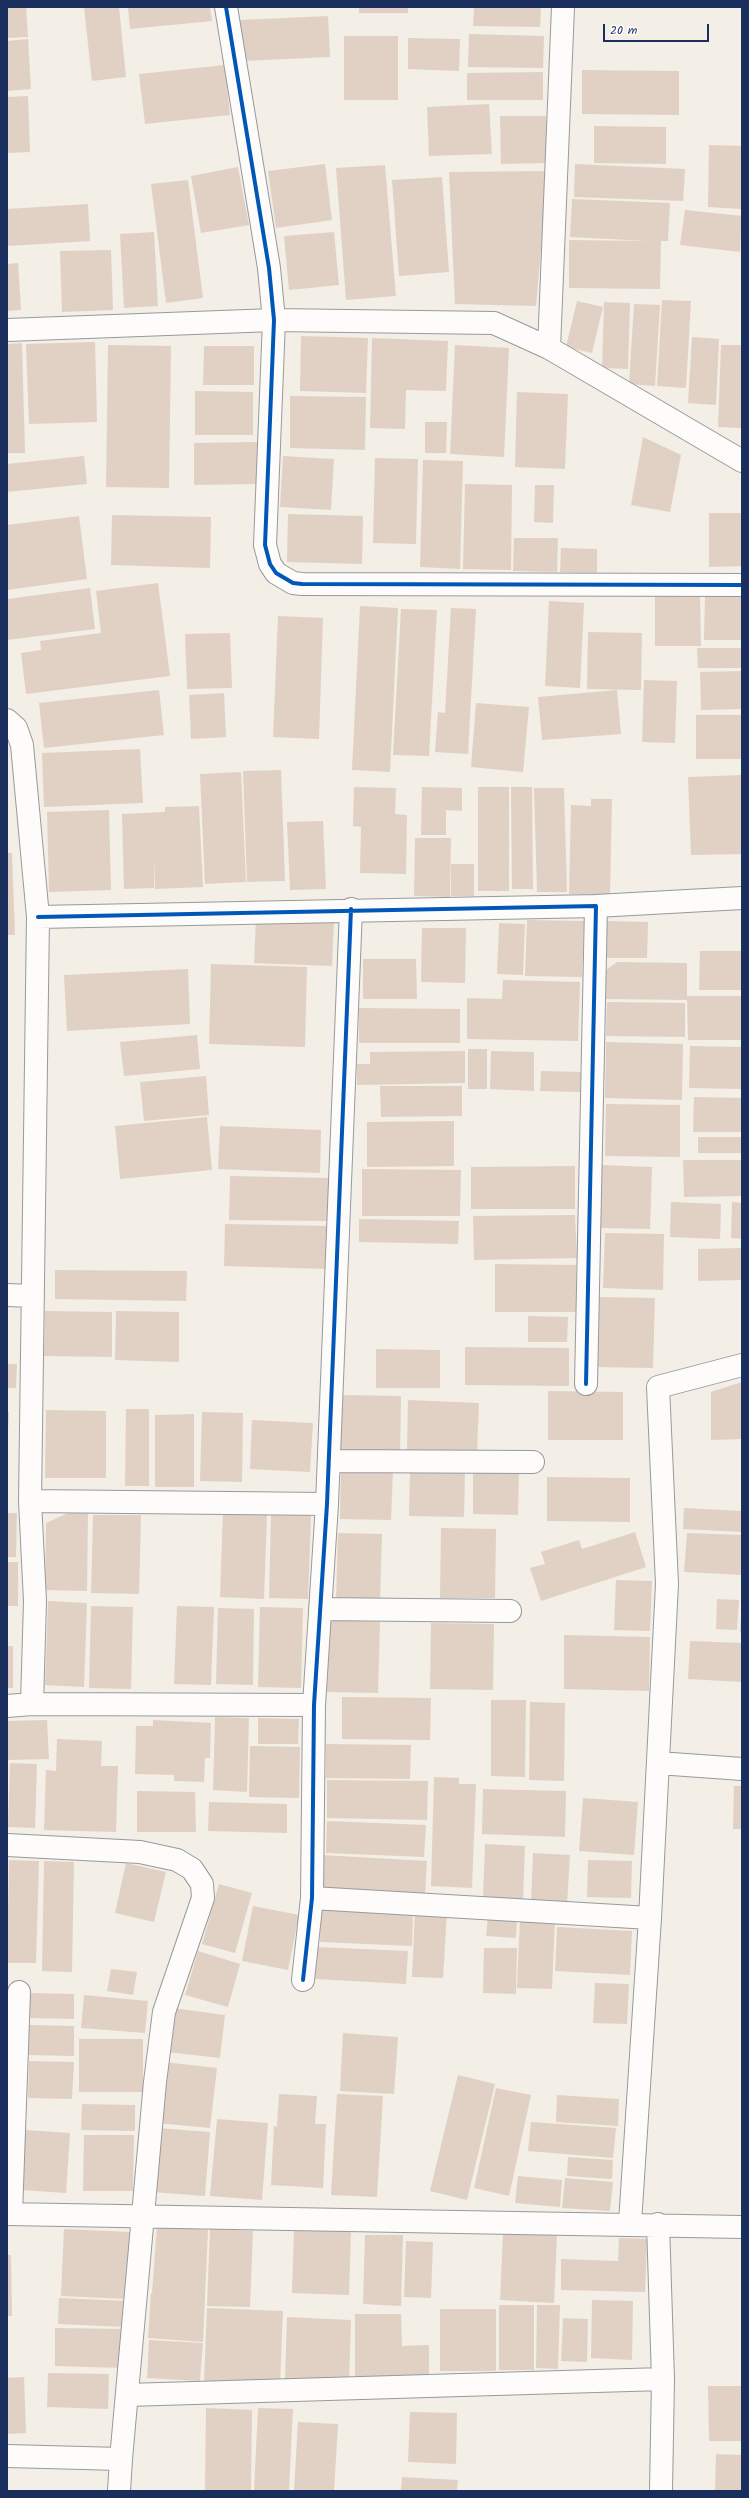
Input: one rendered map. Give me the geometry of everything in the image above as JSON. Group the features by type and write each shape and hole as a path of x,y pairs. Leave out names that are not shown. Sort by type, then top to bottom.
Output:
{"street":[{"path":"226,7 269,268 274,320 266,545 270,564 284,578 302,584 742,585"},
{"path":"549,348 563,7"},
{"path":"7,330 274,320 494,323 549,348 742,461"},
{"path":"7,720 16,728 22,745 38,917 30,1501 35,1601 32,1704"},
{"path":"38,917 351,909 596,906 742,898"},
{"path":"586,1384 596,906"},
{"path":"303,1980 312,1898 314,1705 329,1461 351,909"},
{"path":"7,1295 33,1296"},
{"path":"630,2223 650,1918 667,1584 658,1387 742,1365"},
{"path":"329,1461 533,1462"},
{"path":"30,1501 327,1504"},
{"path":"320,1609 510,1611"},
{"path":"7,1706 32,1704 314,1705"},
{"path":"658,1763 742,1769"},
{"path":"7,1844 140,1852 177,1860 192,1869 202,1884 203,1898 198,1918 164,2012 155,2082 145,2217 119,2491"},
{"path":"312,1898 650,1918"},
{"path":"19,1992 9,2214 630,2223 742,2227"},
{"path":"658,2224 663,2379 661,2491"},
{"path":"127,2395 663,2379"},
{"path":"7,2456 121,2459"}],"building":[{"path":"7,7 26,7 28,37 7,38"},
{"path":"84,7 119,7 126,77 92,81"},
{"path":"128,7 210,7 212,21 130,29"},
{"path":"359,7 408,7 408,13 359,13"},
{"path":"474,7 541,7 540,27 473,26"},
{"path":"328,16 330,57 242,61 240,20"},
{"path":"469,34 544,36 543,68 468,67"},
{"path":"344,36 398,36 398,100 344,100"},
{"path":"408,38 460,39 459,71 408,69"},
{"path":"28,39 31,89 7,91 7,41"},
{"path":"225,65 230,115 145,124 139,74"},
{"path":"582,70 679,71 679,115 582,114"},
{"path":"543,72 543,100 467,100 467,73"},
{"path":"28,96 30,152 7,153 7,97"},
{"path":"489,104 492,154 429,156 427,107"},
{"path":"500,116 546,116 547,163 501,164"},
{"path":"594,126 666,127 666,164 594,163"},
{"path":"709,145 742,146 742,209 708,207"},
{"path":"325,164 332,220 276,228 268,171"},
{"path":"575,164 685,169 683,201 574,197"},
{"path":"385,165 396,296 346,300 336,168"},
{"path":"238,167 249,225 201,233 191,176"},
{"path":"548,171 536,306 455,304 449,172"},
{"path":"442,177 449,272 399,276 392,180"},
{"path":"188,180 203,298 166,303 151,184"},
{"path":"572,199 670,203 668,241 661,241 660,289 569,288 569,240 647,241 570,237"},
{"path":"88,204 90,241 7,246 7,209"},
{"path":"685,210 742,216 740,252 680,245"},
{"path":"154,232 158,306 124,308 120,234"},
{"path":"334,232 339,285 289,290 284,236"},
{"path":"111,250 113,310 62,312 60,251"},
{"path":"18,263 21,310 7,311 7,264"},
{"path":"662,300 691,301 686,388 657,386"},
{"path":"577,301 603,307 592,353 566,347"},
{"path":"604,302 630,303 628,369 602,368"},
{"path":"634,304 660,305 655,386 629,384"},
{"path":"301,336 368,338 366,393 300,391"},
{"path":"692,337 719,339 716,405 688,403"},
{"path":"372,338 448,341 446,391 406,390 405,429 370,428"},
{"path":"95,342 97,422 29,424 26,344"},
{"path":"22,343 25,453 7,453 7,344"},
{"path":"108,345 171,346 169,488 106,487"},
{"path":"455,345 509,348 504,457 450,454"},
{"path":"721,345 742,345 742,428 718,427"},
{"path":"204,346 254,346 254,385 203,385"},
{"path":"195,391 253,392 253,435 195,435"},
{"path":"517,392 568,394 565,469 515,467"},
{"path":"290,396 366,397 365,450 290,448"},
{"path":"425,422 447,422 446,453 425,453"},
{"path":"643,437 681,455 670,512 631,505"},
{"path":"257,442 258,484 194,485 194,443"},
{"path":"84,456 87,484 7,492 7,464"},
{"path":"283,456 334,459 331,510 280,507"},
{"path":"375,458 418,459 416,544 373,543"},
{"path":"423,460 463,461 460,569 420,567"},
{"path":"465,484 512,485 511,570 463,569"},
{"path":"535,485 554,485 553,523 534,522"},
{"path":"709,513 742,513 742,566 709,567"},
{"path":"288,514 363,516 362,564 287,562"},
{"path":"112,515 211,517 210,568 111,565"},
{"path":"79,516 87,579 7,590 7,525"},
{"path":"514,538 558,538 557,572 513,571"},
{"path":"561,548 597,549 597,573 560,572"},
{"path":"158,583 170,676 26,694 21,653 41,650 40,641 101,633 96,591"},
{"path":"90,588 95,629 7,640 7,599"},
{"path":"655,596 700,596 701,646 655,646"},
{"path":"705,596 742,596 742,640 704,640"},
{"path":"549,601 584,603 580,688 545,686"},
{"path":"360,606 398,608 390,772 352,770"},
{"path":"451,608 476,609 468,754 435,752 438,712 445,713"},
{"path":"401,609 437,610 429,756 393,755"},
{"path":"278,616 323,618 319,739 273,737"},
{"path":"588,632 642,633 641,690 587,689"},
{"path":"230,633 232,688 187,689 185,634"},
{"path":"697,648 742,648 742,668 698,668"},
{"path":"742,671 742,709 701,710 700,672"},
{"path":"644,680 677,681 675,743 642,742"},
{"path":"159,690 164,735 44,748 39,703"},
{"path":"617,690 621,734 542,740 538,697"},
{"path":"224,693 226,737 191,739 189,695"},
{"path":"476,703 529,707 523,772 471,767"},
{"path":"696,715 742,715 742,759 696,759"},
{"path":"140,749 143,803 44,807 42,753"},
{"path":"281,770 285,881 247,882 243,771"},
{"path":"241,772 246,882 205,884 200,774"},
{"path":"742,775 742,854 691,855 688,777"},
{"path":"354,787 396,788 395,814 407,815 406,874 360,873 361,827 353,826"},
{"path":"422,787 462,788 462,811 446,810 446,835 421,835"},
{"path":"478,787 509,787 509,891 478,891"},
{"path":"511,787 532,787 533,889 512,889"},
{"path":"534,788 564,788 567,892 537,892"},
{"path":"591,799 612,799 610,895 569,894 571,805 591,806"},
{"path":"199,806 203,887 155,889 154,857 154,888 124,889 122,814 165,812 165,807"},
{"path":"109,810 111,890 49,892 47,812"},
{"path":"323,821 326,889 290,890 287,822"},
{"path":"415,838 451,838 450,897 414,896"},
{"path":"7,853 12,853 15,935 7,935"},
{"path":"451,864 474,864 474,896 451,896"},
{"path":"256,919 334,921 332,966 254,963"},
{"path":"527,920 584,921 582,977 525,976"},
{"path":"603,921 648,922 647,958 603,958"},
{"path":"499,923 525,924 523,975 497,974"},
{"path":"422,928 466,928 465,983 421,982"},
{"path":"700,951 742,951 742,990 699,990"},
{"path":"363,959 416,959 417,999 363,999"},
{"path":"617,962 687,963 687,1000 606,999 606,970"},
{"path":"211,964 307,967 305,1047 209,1044"},
{"path":"188,969 190,1024 67,1031 64,975"},
{"path":"503,980 580,982 578,1041 467,1039 467,998 502,999"},
{"path":"687,996 742,996 742,1040 688,1040"},
{"path":"607,1002 685,1003 685,1037 606,1036"},
{"path":"359,1008 460,1009 460,1043 359,1043"},
{"path":"197,1035 200,1069 124,1076 120,1042"},
{"path":"606,1042 683,1044 682,1100 605,1098"},
{"path":"690,1046 742,1047 742,1089 689,1088"},
{"path":"468,1049 487,1049 487,1089 468,1089"},
{"path":"465,1051 465,1083 357,1085 357,1064 370,1064 370,1052"},
{"path":"491,1051 534,1052 534,1091 490,1089"},
{"path":"541,1071 581,1072 580,1092 540,1091"},
{"path":"206,1076 209,1115 144,1121 140,1082"},
{"path":"380,1086 462,1086 462,1116 381,1117"},
{"path":"694,1097 742,1098 742,1132 693,1132"},
{"path":"606,1104 680,1105 680,1157 605,1156"},
{"path":"207,1117 212,1170 120,1179 115,1126"},
{"path":"454,1121 454,1166 367,1167 367,1122"},
{"path":"220,1126 321,1130 320,1173 218,1169"},
{"path":"698,1137 742,1137 742,1153 698,1153"},
{"path":"683,1160 742,1160 742,1196 684,1197"},
{"path":"602,1165 652,1167 650,1229 601,1228"},
{"path":"575,1166 575,1209 471,1209 471,1167"},
{"path":"362,1169 461,1170 460,1216 362,1216"},
{"path":"230,1176 329,1178 328,1221 229,1220"},
{"path":"671,1202 721,1204 720,1239 670,1237"},
{"path":"732,1202 742,1203 742,1239 731,1238"},
{"path":"575,1215 577,1258 474,1260 473,1216"},
{"path":"359,1219 459,1221 458,1244 359,1242"},
{"path":"225,1224 329,1226 328,1269 224,1266"},
{"path":"605,1233 664,1234 663,1290 603,1288"},
{"path":"742,1248 742,1280 698,1281 698,1249"},
{"path":"495,1264 576,1265 576,1312 495,1312"},
{"path":"55,1270 187,1271 186,1301 55,1299"},
{"path":"597,1297 655,1298 653,1368 595,1367"},
{"path":"45,1311 112,1312 112,1357 44,1356"},
{"path":"116,1311 179,1312 179,1362 115,1360"},
{"path":"528,1316 568,1317 567,1342 528,1342"},
{"path":"465,1347 569,1348 569,1386 465,1385"},
{"path":"376,1349 440,1350 440,1388 376,1388"},
{"path":"7,1364 17,1364 16,1388 7,1388"},
{"path":"742,1382 742,1439 711,1440 711,1392"},
{"path":"548,1391 623,1392 623,1440 548,1440"},
{"path":"341,1395 401,1396 400,1454 340,1453"},
{"path":"408,1400 479,1403 477,1453 407,1450"},
{"path":"126,1409 149,1409 149,1486 125,1486"},
{"path":"46,1410 106,1411 106,1478 45,1478"},
{"path":"7,1412 9,1412 8,1431 7,1431"},
{"path":"202,1412 243,1413 242,1482 200,1481"},
{"path":"194,1414 194,1487 155,1487 155,1415"},
{"path":"252,1420 313,1423 310,1472 250,1469"},
{"path":"519,1464 518,1515 473,1514 473,1467"},
{"path":"341,1470 393,1471 391,1520 340,1519"},
{"path":"410,1470 465,1471 464,1517 409,1516"},
{"path":"547,1477 630,1478 630,1522 547,1521"},
{"path":"684,1508 742,1511 742,1532 683,1529"},
{"path":"223,1512 267,1514 264,1599 220,1597"},
{"path":"7,1513 17,1513 16,1557 7,1557"},
{"path":"68,1513 88,1513 87,1591 45,1590 46,1523"},
{"path":"93,1515 141,1515 139,1594 91,1593"},
{"path":"271,1515 311,1516 308,1599 269,1598"},
{"path":"441,1528 496,1529 495,1598 440,1598"},
{"path":"635,1532 646,1567 541,1601 530,1568 545,1564 541,1552 579,1540 582,1549"},
{"path":"338,1533 382,1534 380,1601 336,1600"},
{"path":"687,1533 742,1535 742,1575 684,1572"},
{"path":"7,1562 18,1562 18,1606 7,1606"},
{"path":"616,1580 652,1581 650,1631 614,1630"},
{"path":"717,1599 739,1600 737,1630 716,1629"},
{"path":"48,1601 87,1603 84,1687 45,1685"},
{"path":"91,1606 133,1607 131,1689 89,1688"},
{"path":"177,1606 214,1607 211,1685 174,1684"},
{"path":"260,1607 303,1608 301,1688 258,1687"},
{"path":"218,1608 254,1609 253,1685 216,1684"},
{"path":"741,1616 742,1632 740,1632"},
{"path":"329,1620 380,1622 378,1693 327,1692"},
{"path":"431,1623 494,1624 493,1690 430,1689"},
{"path":"564,1635 650,1637 649,1691 564,1689"},
{"path":"690,1641 742,1643 742,1682 688,1679"},
{"path":"7,1646 13,1646 13,1688 7,1688"},
{"path":"342,1697 431,1698 430,1740 342,1739"},
{"path":"491,1700 526,1700 525,1777 491,1776"},
{"path":"530,1702 565,1703 564,1781 529,1780"},
{"path":"215,1717 249,1718 247,1792 213,1790"},
{"path":"258,1718 299,1719 298,1744 258,1744"},
{"path":"47,1720 49,1759 7,1760 7,1721"},
{"path":"153,1720 211,1723 210,1758 205,1758 204,1782 174,1781 174,1775 135,1774 136,1726 153,1726"},
{"path":"57,1739 102,1741 101,1766 118,1766 116,1832 44,1830 46,1770 56,1771"},
{"path":"326,1744 411,1745 410,1779 326,1778"},
{"path":"250,1746 300,1747 299,1798 249,1797"},
{"path":"10,1763 37,1764 35,1828 8,1827"},
{"path":"434,1777 459,1778 459,1784 476,1784 472,1888 431,1886"},
{"path":"327,1780 428,1781 427,1820 327,1818"},
{"path":"734,1786 742,1786 742,1829 733,1829"},
{"path":"483,1789 566,1791 565,1837 482,1834"},
{"path":"137,1791 195,1792 196,1832 137,1832"},
{"path":"583,1798 638,1802 634,1855 579,1851"},
{"path":"209,1802 287,1804 287,1833 208,1831"},
{"path":"327,1821 426,1825 424,1857 326,1853"},
{"path":"485,1844 525,1846 523,1900 483,1898"},
{"path":"533,1853 570,1855 567,1904 531,1902"},
{"path":"322,1855 427,1861 425,1896 320,1891"},
{"path":"9,1860 39,1861 36,1963 7,1963"},
{"path":"588,1860 632,1861 631,1898 587,1897"},
{"path":"44,1861 74,1862 72,1972 42,1971"},
{"path":"126,1863 166,1872 154,1922 115,1913"},
{"path":"219,1884 252,1893 235,1953 202,1944"},
{"path":"253,1906 299,1915 288,1970 242,1961"},
{"path":"321,1906 413,1910 412,1946 320,1942"},
{"path":"415,1910 447,1912 443,1978 412,1977"},
{"path":"488,1917 517,1919 516,1938 486,1936"},
{"path":"520,1918 555,1919 552,1989 517,1988"},
{"path":"557,1927 632,1931 630,1975 555,1971"},
{"path":"316,1947 408,1951 406,1984 315,1979"},
{"path":"484,1948 517,1948 516,1994 483,1993"},
{"path":"198,1951 240,1964 228,2007 185,1995"},
{"path":"111,1969 137,1972 133,1995 107,1991"},
{"path":"595,1983 629,1984 627,2024 593,2023"},
{"path":"29,1993 74,1994 74,2019 29,2018"},
{"path":"84,1995 148,2001 145,2033 81,2028"},
{"path":"173,2008 225,2015 220,2058 167,2052"},
{"path":"29,2025 74,2026 74,2056 29,2055"},
{"path":"343,2033 398,2037 394,2094 340,2091"},
{"path":"79,2039 143,2039 143,2092 79,2092"},
{"path":"29,2061 74,2062 72,2099 28,2098"},
{"path":"164,2062 217,2068 210,2128 157,2123"},
{"path":"458,2075 495,2084 467,2200 430,2191"},
{"path":"496,2088 531,2095 509,2196 474,2188"},
{"path":"279,2094 317,2096 315,2124 326,2124 323,2188 271,2185 274,2126 277,2127"},
{"path":"337,2094 383,2096 377,2197 331,2195"},
{"path":"557,2095 619,2099 618,2126 556,2122"},
{"path":"82,2104 135,2105 135,2131 81,2130"},
{"path":"217,2119 268,2123 262,2200 210,2196"},
{"path":"531,2122 616,2128 613,2158 528,2151"},
{"path":"157,2128 210,2132 205,2196 152,2192"},
{"path":"25,2130 70,2133 66,2193 21,2190"},
{"path":"84,2135 134,2135 133,2191 83,2191"},
{"path":"568,2157 613,2160 612,2179 567,2176"},
{"path":"518,2176 562,2180 560,2207 515,2203"},
{"path":"565,2178 613,2182 610,2211 562,2208"},
{"path":"157,2226 208,2230 203,2342 148,2338 151,2293 160,2294 152,2293"},
{"path":"64,2229 130,2232 128,2299 61,2296"},
{"path":"210,2229 253,2231 250,2307 207,2306"},
{"path":"294,2229 351,2230 349,2295 292,2293"},
{"path":"503,2234 557,2235 554,2303 500,2300"},
{"path":"365,2235 403,2235 401,2306 363,2304"},
{"path":"619,2238 647,2239 645,2292 561,2290 561,2259 618,2261"},
{"path":"406,2241 433,2242 431,2298 404,2297"},
{"path":"7,2255 11,2255 12,2316 7,2316"},
{"path":"59,2298 127,2301 126,2327 58,2324"},
{"path":"592,2300 633,2301 632,2360 591,2358"},
{"path":"499,2305 534,2305 534,2370 499,2370"},
{"path":"537,2305 560,2305 558,2369 536,2368"},
{"path":"207,2308 283,2311 280,2384 204,2381"},
{"path":"440,2309 496,2309 496,2371 440,2371"},
{"path":"355,2314 401,2314 402,2346 429,2345 429,2380 355,2380"},
{"path":"287,2317 351,2320 349,2382 285,2379"},
{"path":"563,2318 588,2319 587,2362 561,2361"},
{"path":"55,2328 125,2329 124,2368 55,2366"},
{"path":"149,2340 203,2343 200,2381 147,2378"},
{"path":"48,2373 109,2374 108,2409 47,2407"},
{"path":"24,2377 26,2433 7,2434 7,2378"},
{"path":"708,2386 742,2386 742,2441 709,2441"},
{"path":"206,2408 252,2410 251,2491 205,2491"},
{"path":"258,2408 293,2409 289,2491 254,2491"},
{"path":"410,2412 457,2413 456,2464 408,2462"},
{"path":"298,2422 338,2424 334,2491 294,2491"},
{"path":"716,2454 742,2455 742,2491 715,2491"},
{"path":"402,2477 458,2480 457,2491 401,2491"}],"cycle path":[{"path":"226,7 269,268 274,320 265,545 270,564 276,573 293,583 302,584 742,585"},
{"path":"38,917 596,906 586,1384"},
{"path":"303,1980 312,1898 314,1705 327,1504 351,909"}]}
